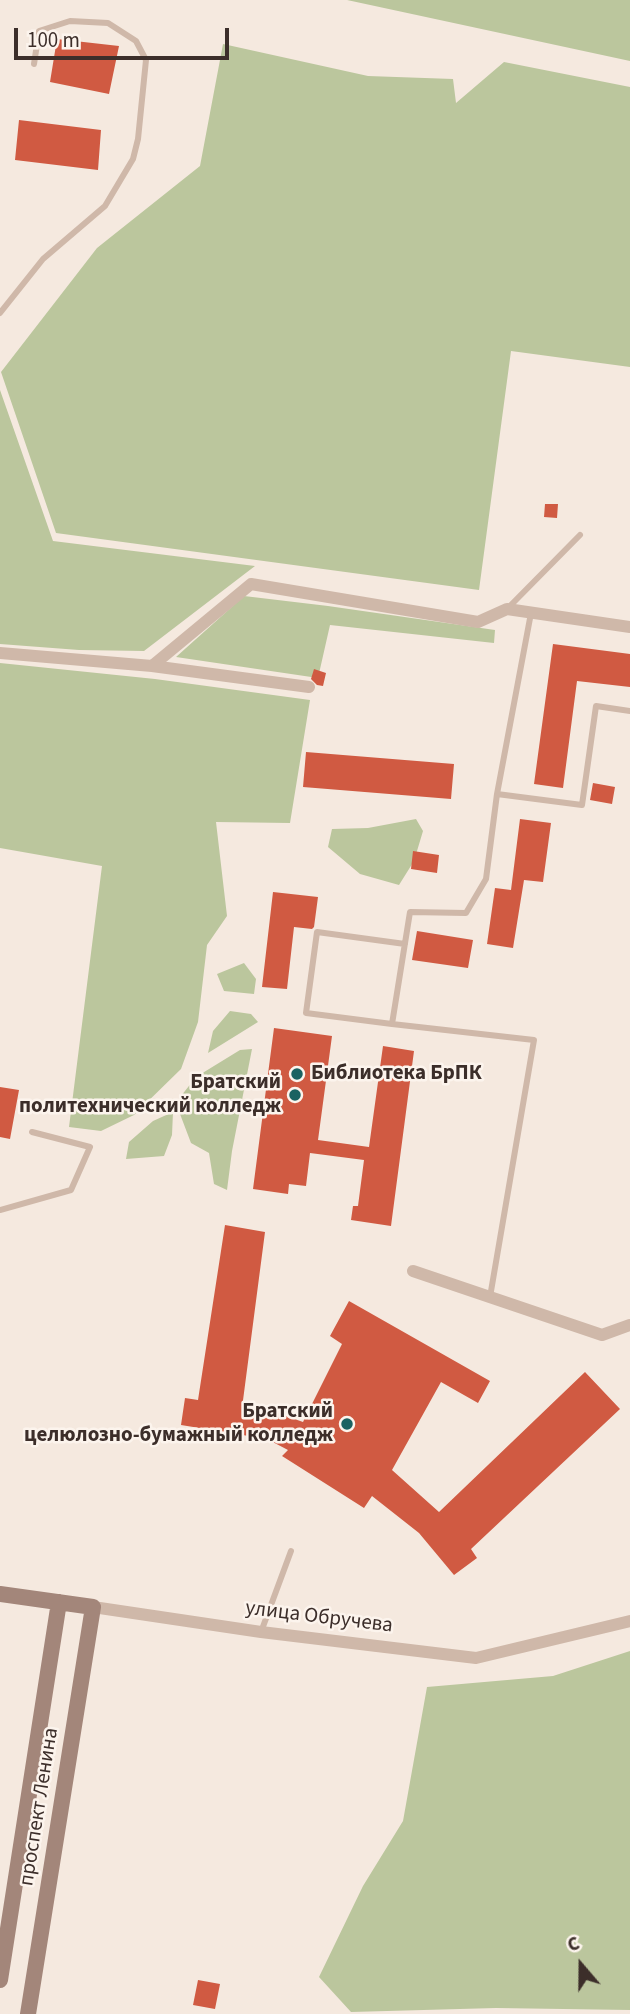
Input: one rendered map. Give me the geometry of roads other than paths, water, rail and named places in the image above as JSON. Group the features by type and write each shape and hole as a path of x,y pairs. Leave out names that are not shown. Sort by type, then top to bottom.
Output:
{"main road":[{"name":"улица Обручева","path":"0,1594 93,1606"},
{"name":"проспект Ленина","path":"0,1980 59,1602"},
{"name":"проспект Ленина","path":"28,2014 93,1606"}],"street":[{"path":"152,666 251,584 478,622 507,609 630,627"},
{"path":"0,653 152,666 309,687"},
{"path":"413,1271 602,1335 630,1325"},
{"name":"улица Обручева","path":"93,1606 261,1632 476,1658 630,1622"}],"lane":[{"path":"0,313 43,259 104,206 133,159 138,139 146,60 136,41 108,23 70,21 39,31 34,64"},
{"path":"507,609 580,535"},
{"path":"392,1024 410,912 466,913 486,879 497,794 531,613"},
{"path":"497,794 582,805 596,706 630,711"},
{"path":"405,944 317,932 306,1013 534,1040 490,1297"},
{"path":"0,1210 71,1190 90,1147 32,1132"},
{"path":"261,1632 291,1551"}],"place":[{"name":"Библиотека БрПК","path":"297,1074"},
{"name":"Братский политехнический колледж","path":"295,1095"},
{"name":"Братский целюлозно-бумажный колледж","path":"347,1424"}]}
